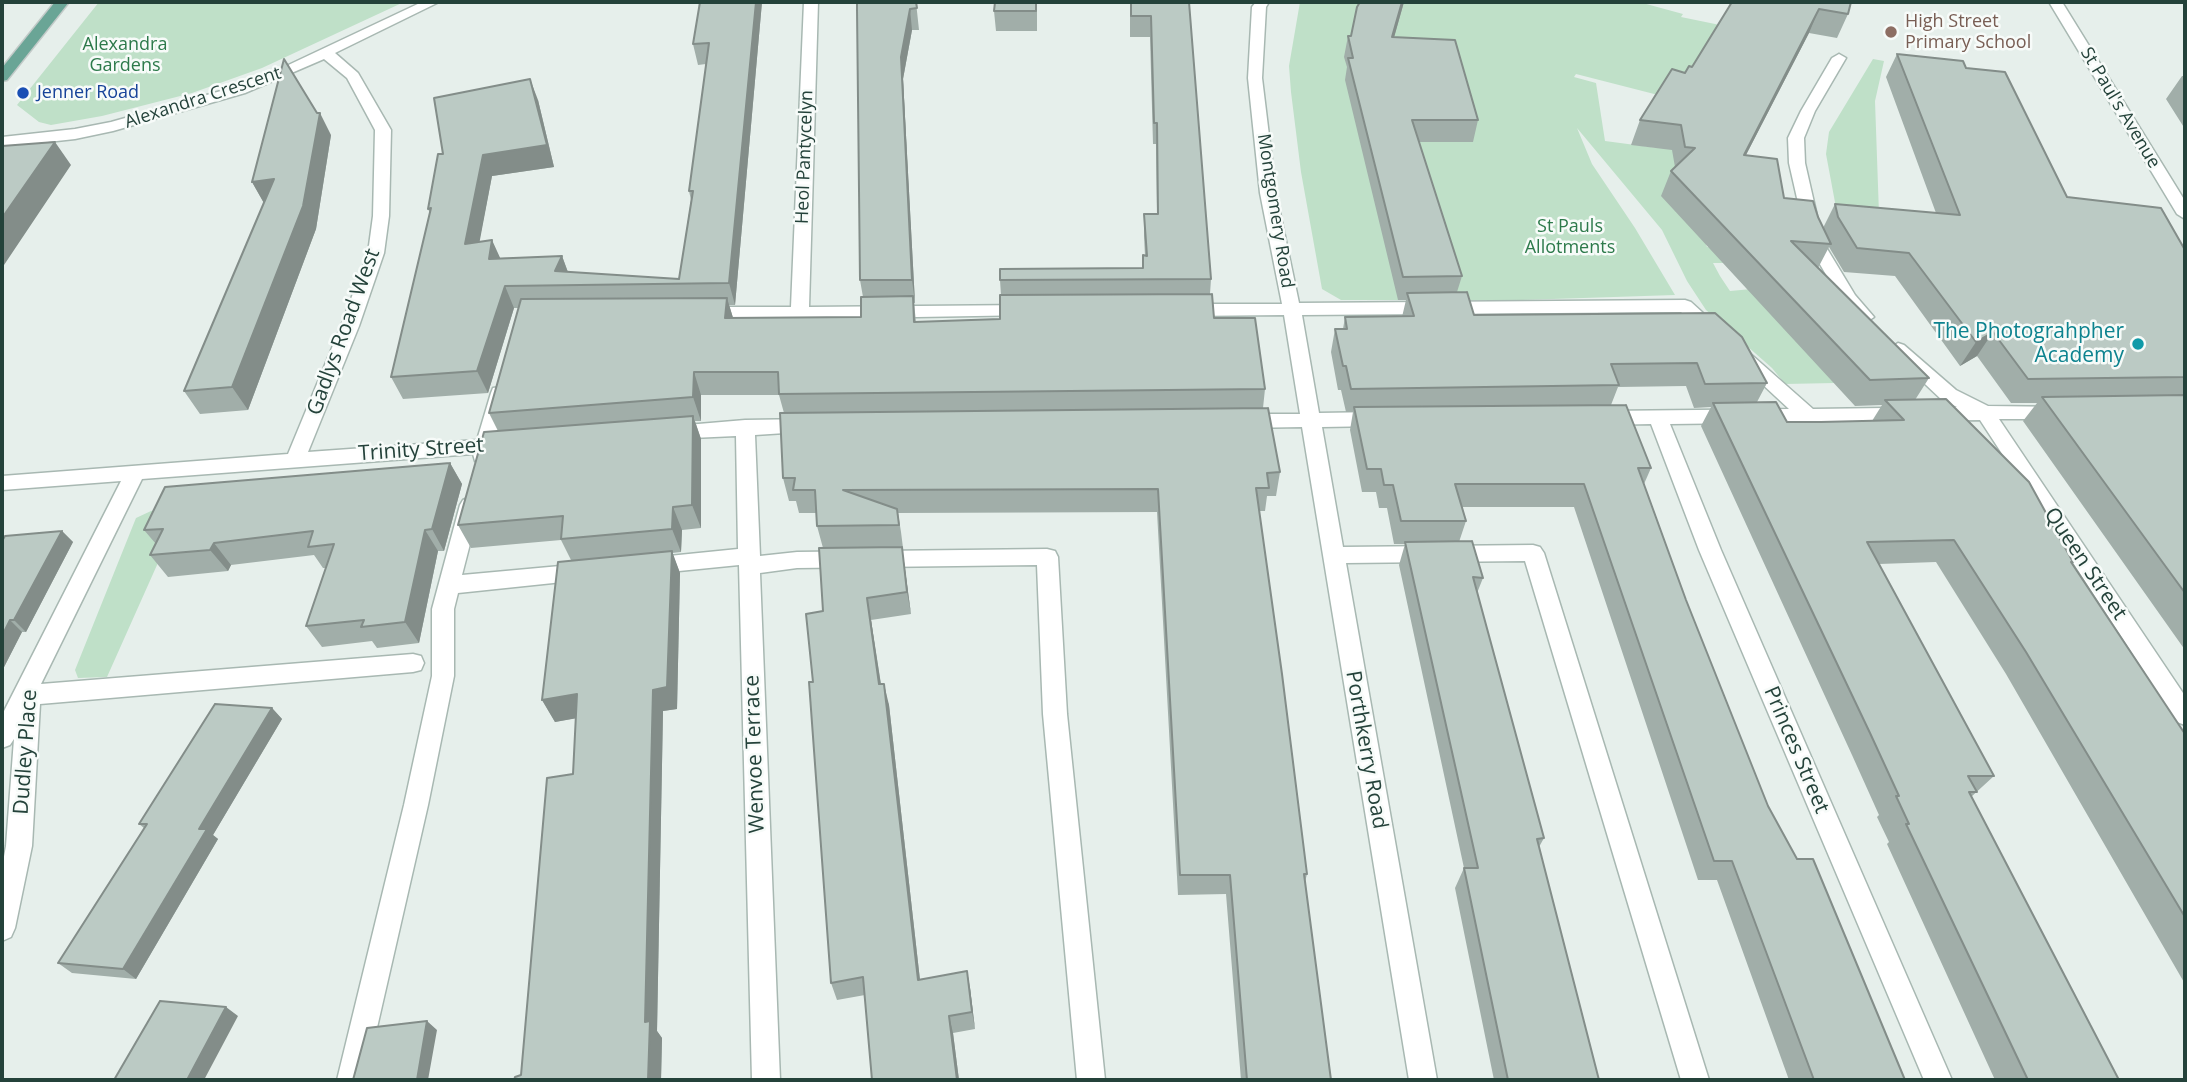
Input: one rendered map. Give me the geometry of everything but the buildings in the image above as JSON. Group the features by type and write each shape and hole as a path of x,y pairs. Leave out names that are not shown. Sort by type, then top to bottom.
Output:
{"main road":[{"path":"2,77 62,2"}],"street":[{"name":"Alexandra Crescent","path":"2,142 75,134 150,117 240,90 326,53 432,2"},
{"name":"Heol Pantycelyn","path":"800,313 811,2"},
{"name":"Montgomery Road","path":"1262,2 1259,7 1255,78 1268,193 1292,310 1310,420"},
{"name":"St Paul's Avenue","path":"2055,2 2185,214"},
{"name":"Gadlys Road West","path":"295,460 350,326 376,253 381,216 383,130 353,76 326,53"},
{"path":"1839,58 1808,111 1796,138 1797,163 1815,242 1848,298 1879,331 1949,395 1985,413"},
{"path":"1171,310 1685,306 1809,416"},
{"path":"689,313 1046,311"},
{"path":"351,1080 443,676 443,609 484,445 506,372"},
{"path":"1588,418 2082,411"},
{"name":"Queen Street","path":"1985,413 2185,715"},
{"name":"Princes Street","path":"1658,418 1710,550 1938,1080"},
{"path":"1227,421 1393,419"},
{"name":"Porthkerry Road","path":"1310,420 1423,1080"},
{"path":"649,434 745,427 828,426"},
{"name":"Wenvoe Terrace","path":"745,427 766,1080"},
{"name":"Trinity Street","path":"2,484 525,442"},
{"name":"Dudley Place","path":"2,928 19,846 28,691 135,473"},
{"path":"1332,555 1533,553 1695,1080"},
{"path":"626,568 750,561 1047,557 1055,714 1091,1080"},
{"path":"449,585 599,570"},
{"path":"2,738 28,691 413,663"}],"green space":[{"name":"Alexandra Gardens","path":"99,2 404,2 262,68 192,93 102,116 51,125 39,122 17,105"},
{"name":"St Pauls Allotments","path":"1300,2 1639,2 1683,14 1681,17 1754,32 1740,52 1662,96 1576,74 1574,77 1596,83 1605,141 1658,148 1670,143 1707,247 1728,248 1734,263 1713,263 1730,291 1752,289 1835,383 1785,384 1772,368 1706,310 1687,281 1662,230 1577,128 1592,164 1675,295 1522,300 1341,300 1322,289 1301,172 1289,66"},
{"path":"1873,59 1884,61 1875,101 1879,214 1837,213 1826,154 1829,132"},
{"path":"182,509 107,677 78,678 75,670 136,518 151,511"}],"place":[{"name":"High Street Primary School","path":"1891,32"},
{"name":"Jenner Road","path":"23,93"},
{"name":"The Photograhpher Academy","path":"2138,344"}]}
